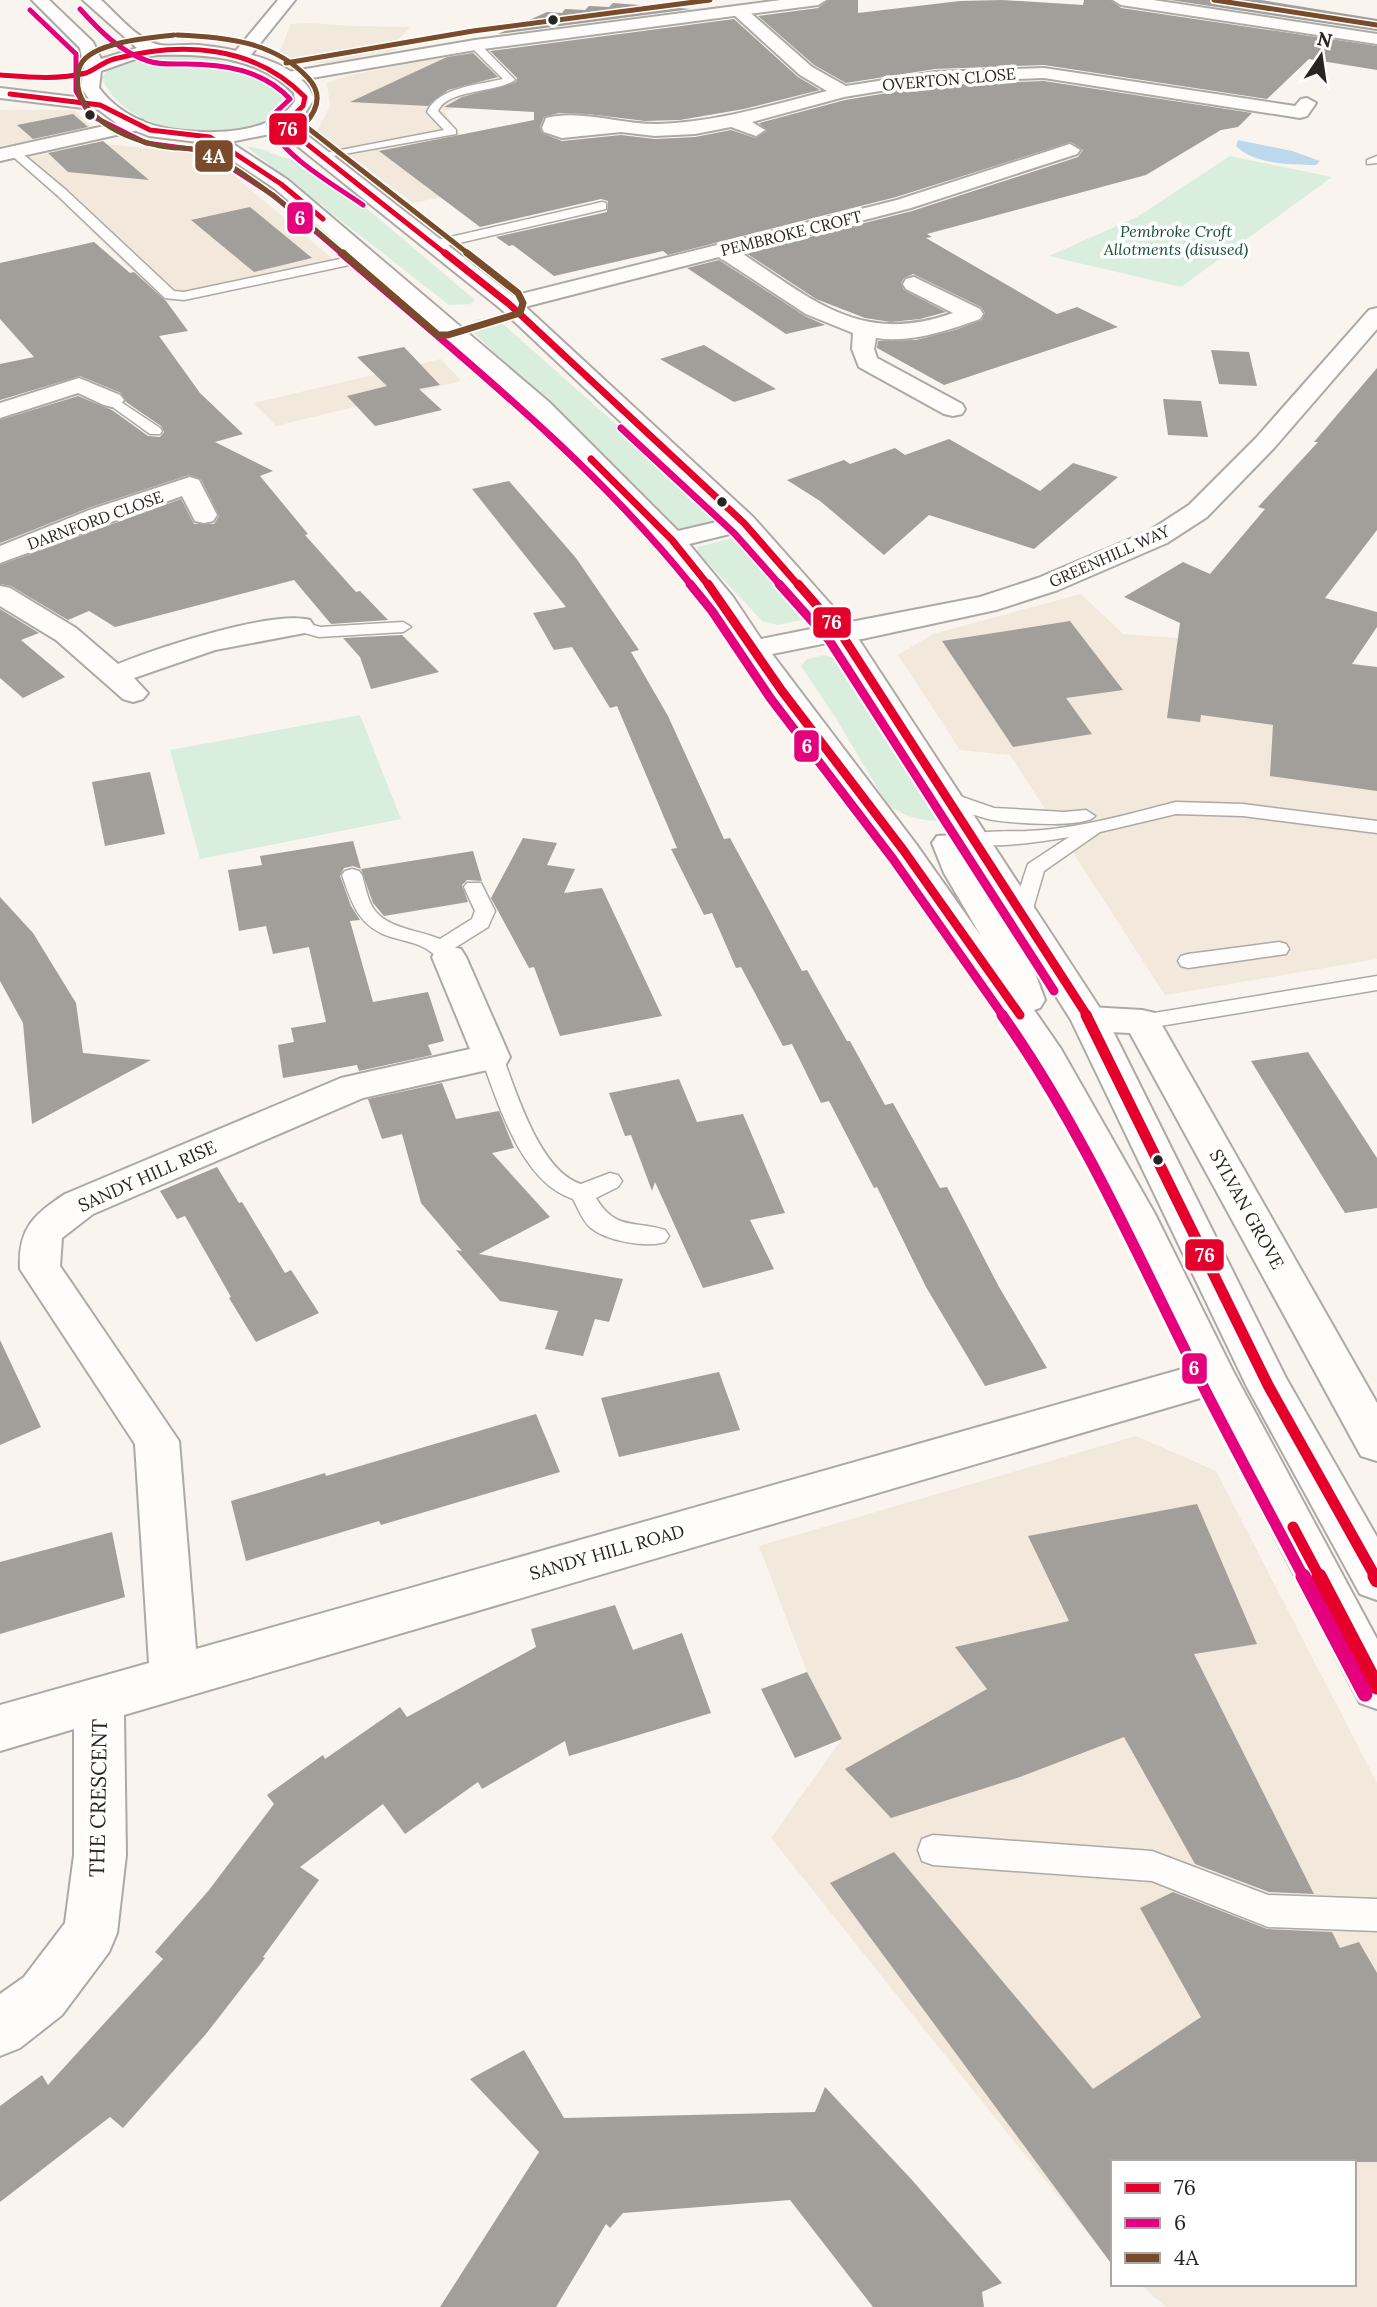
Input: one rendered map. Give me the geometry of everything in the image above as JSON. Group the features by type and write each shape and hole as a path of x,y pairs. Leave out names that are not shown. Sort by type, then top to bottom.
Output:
{"main road":[{"path":"40,0 87,46 92,56 90,88 100,105"},
{"path":"91,0 138,42 156,50"},
{"path":"240,57 287,0"},
{"path":"288,77 475,45 818,0"},
{"path":"1121,0 1377,39"},
{"path":"739,11 806,71 843,92"},
{"path":"0,75 44,79 92,70 132,54 156,50 195,50 240,57 270,67 288,77 305,97 303,106 283,125 248,134 210,137 166,134 136,125 100,105 0,93"},
{"name":"OVERTON CLOSE","path":"843,92 935,77 1008,72 1089,78 1300,113 1307,103"},
{"path":"615,128 695,128 733,121 843,92"},
{"path":"733,121 757,131"},
{"path":"7,154 136,125"},
{"path":"283,125 320,157 509,304 744,523 840,632 948,798 962,841 961,873 1014,962 1043,1049"},
{"path":"210,137 281,184 540,407 672,540 723,603 782,691 904,850 1043,1049 1135,1214 1214,1377 1377,1687"},
{"name":"PEMBROKE CROFT","path":"444,322 904,204 1070,150"},
{"path":"723,250 828,317 865,331 916,331 972,314 914,284"},
{"name":"GREENHILL WAY","path":"754,649 986,604 1048,584 1158,537 1198,511 1355,357 1377,315"},
{"path":"865,331 863,349 867,362 953,409"},
{"path":"0,411 79,385 106,373"},
{"path":"79,385 112,400"},
{"name":"DARNFORD CLOSE","path":"0,555 101,515 214,476"},
{"path":"190,485 204,515"},
{"path":"672,540 744,523"},
{"path":"0,594 65,634 124,685 160,656 252,631 266,619 300,626"},
{"path":"904,850 962,841"},
{"path":"962,841 1022,912 1089,1019 1269,1387 1377,1580"},
{"path":"446,952 492,1057"},
{"path":"1089,1019 1142,1022"},
{"name":"SYLVAN GROVE","path":"1142,1022 1377,1443"},
{"name":"SANDY HILL RISE","path":"174,1676 157,1441 40,1269 38,1249 47,1225 79,1204 354,1087 492,1057"},
{"name":"SANDY HILL ROAD","path":"0,1728 1214,1377"},
{"name":"THE CRESCENT","path":"0,2028 43,1996 90,1933 100,1856 99,1698"}],"lane":[{"path":"320,157 452,132 432,112 436,103 449,96 510,80 475,45"},
{"path":"7,154 62,193 170,295 184,296 368,257"},
{"path":"433,245 602,206"},
{"path":"112,400 155,431"},
{"path":"300,626 318,632 403,626"},
{"path":"948,798 992,814 1052,817 1176,808 1242,810 1377,827"},
{"path":"962,841 1032,837 1096,827 1176,808"},
{"path":"1022,912 1035,868 1096,827"},
{"path":"352,875 365,911 376,922 446,952 481,922 485,911 474,887"},
{"path":"1188,961 1279,949"},
{"path":"1142,1022 1377,983"},
{"path":"492,1057 533,1156 562,1187 580,1193 600,1188 610,1181"},
{"path":"580,1193 598,1221 620,1231 657,1236"},
{"path":"933,1850 1152,1866 1268,1911 1377,1915"}],"shaded area":[{"path":"291,24 410,27 394,45 397,50 327,63 297,62 279,54"},
{"path":"486,51 522,84 519,90 444,111 458,132 525,180 413,203 319,132 330,106 327,83 346,76"},
{"path":"0,110 75,110 93,128 0,146"},
{"path":"96,143 194,153 219,163 341,266 165,303 18,160"},
{"path":"441,359 461,381 276,426 254,403"},
{"path":"1081,594 1123,634 1215,641 1284,655 1377,667 1377,959 1165,995 1010,755 960,750 898,655 933,634"},
{"path":"1136,1436 1216,1471 1377,1783 1377,2307 1166,2307 1142,2286 1356,2286 1356,2160 1111,2160 1102,2251 771,1838 842,1739 807,1672 759,1546"}],"green space":[{"path":"178,55 223,61 263,78 286,98 283,112 249,128 230,132 209,133 165,127 127,109 112,95 102,78 116,64 126,60"},
{"path":"247,147 287,159 300,160 370,211 475,300 471,304 449,305"},
{"name":"Pembroke Croft Allotments (disused)","path":"1230,156 1332,177 1181,287 1049,256 1137,217"},
{"path":"496,318 720,516 718,523 681,530 670,525 467,326 477,319"},
{"path":"732,538 743,541 804,614 802,620 778,625 762,621 697,551 698,547"},
{"path":"824,655 838,659 940,821 912,817 887,804 801,666 807,659"},
{"path":"360,715 401,819 200,859 170,750"}],"water":[{"path":"1238,140 1292,151 1320,161 1316,165 1263,160 1236,146"}],"building":[{"path":"828,0 858,0 858,13 960,1 1002,0 1083,5 1084,0 1111,0 1121,8 1377,46 1377,70 1309,59 1267,99 1044,65 935,69 846,83 814,65 758,16 818,8"},
{"path":"1170,0 1261,0 1377,19 1377,31"},
{"path":"613,3 691,9 498,34 547,12 585,10 589,6 609,7"},
{"path":"734,19 798,77 820,90 744,109 680,120 645,121 559,113 544,117 540,127 542,133 562,141 621,135 655,139 695,137 731,130 755,138 767,131 759,123 845,100 935,85 1044,81 1252,113 1238,127 1221,130 1146,175 927,234 932,237 926,238 1057,314 1077,307 1118,327 944,385 877,348 878,341 916,340 955,330 982,320 985,313 981,307 913,274 904,278 901,283 904,290 946,312 920,319 891,322 865,318 816,299 746,253 912,211 1078,157 1083,150 1071,142 896,197 668,255 663,251 554,276 513,245 509,246 496,237 607,212 608,201 601,199 480,227 379,151 534,120 534,112 444,107 462,97 516,82 517,78 490,51"},
{"path":"473,53 498,77 448,90 428,106 350,102 447,57"},
{"path":"73,114 88,127 33,139 17,125"},
{"path":"103,141 149,180 68,172 48,153"},
{"path":"250,207 312,258 254,272 191,220"},
{"path":"94,242 130,273 134,272 166,301 188,331 159,336 200,393 243,434 215,442 273,471 260,476 308,534 305,535 356,592 360,591 388,620 331,624 294,580 115,627 89,611 68,620 11,586 0,584 0,565 181,499 194,524 214,524 219,516 201,479 189,475 91,507 0,543 0,420 78,396 112,410 148,436 160,437 164,432 161,426 126,402 121,393 80,376 0,400 0,364 34,357 0,319 0,263"},
{"path":"719,260 805,316 825,325 786,334 687,268"},
{"path":"704,345 776,389 734,402 660,359"},
{"path":"404,347 440,385 419,389 442,410 375,426 347,396 387,386 357,357"},
{"path":"1211,350 1249,352 1257,386 1219,384"},
{"path":"1377,368 1377,530 1325,598 1377,612 1377,627 1352,664 1377,667 1377,791 1270,776 1273,725 1201,715 1200,722 1167,718 1180,623 1124,597 1183,562 1210,574 1265,509 1258,507 1318,442 1314,442"},
{"path":"1163,399 1201,401 1208,437 1168,435"},
{"path":"949,439 1040,491 1073,463 1118,477 1034,549 929,515 884,555 820,501 787,480 844,460 850,464 895,448 905,455"},
{"path":"509,481 576,558 639,650 631,652 668,716 724,839 730,838 802,971 807,970 885,1105 893,1103 940,1188 947,1187 999,1287 1047,1368 985,1386 926,1287 877,1187 874,1188 829,1101 821,1103 792,1044 783,1046 741,967 736,968 712,913 704,915 671,849 677,848 617,706 610,708 572,647 554,650 533,613 566,607 472,489"},
{"path":"0,609 39,633 21,640 65,677 23,698 0,678"},
{"path":"1070,621 1123,690 1066,698 1092,734 1013,747 942,641"},
{"path":"402,635 439,672 371,689 360,657 343,638"},
{"path":"150,772 165,834 105,846 92,782"},
{"path":"523,838 557,843 547,865 575,869 564,893 602,888 662,1016 560,1036 534,967 529,968 491,898"},
{"path":"353,841 361,869 353,866 344,868 340,876 351,906 360,920 350,921 373,1002 428,992 444,1041 428,1045 432,1055 359,1071 357,1065 283,1078 278,1045 294,1042 291,1028 326,1022 309,947 273,954 266,926 239,931 228,870 262,865 260,856"},
{"path":"473,851 482,881 467,880 462,885 468,902 384,916 373,903 361,869"},
{"path":"0,897 33,933 76,1003 83,1053 151,1060 32,1124 23,1023 0,981"},
{"path":"1308,1052 1377,1158 1377,1208 1345,1213 1251,1061"},
{"path":"679,1079 697,1122 743,1114 785,1213 750,1220 774,1269 703,1288 655,1182 652,1191 631,1135 625,1136 609,1093"},
{"path":"442,1083 456,1119 499,1111 514,1148 492,1153 550,1217 479,1254 623,1279 609,1322 595,1319 583,1356 545,1349 558,1311 500,1301 456,1250 462,1251 421,1203 402,1134 382,1139 368,1099"},
{"path":"217,1167 239,1203 242,1202 285,1273 291,1270 319,1313 256,1342 185,1216 177,1219 160,1191"},
{"path":"0,1340 41,1427 0,1445"},
{"path":"719,1372 740,1430 619,1457 601,1398"},
{"path":"536,1414 560,1472 381,1525 379,1521 246,1561 231,1501"},
{"path":"1197,1504 1257,1644 1194,1654 1314,1894 1269,1892 1195,1864 1124,1737 1020,1777 891,1818 845,1769 987,1689 955,1647 1069,1621 1028,1536"},
{"path":"112,1532 125,1597 0,1634 0,1562"},
{"path":"615,1605 633,1650 682,1633 711,1713 569,1756 565,1741 482,1789 478,1782 405,1834 383,1804 300,1867 319,1880 263,1957 265,1958 206,2034 123,2128 110,2117 0,2202 0,2106 42,2075 48,2085 163,1959 155,1952 209,1890 274,1804 267,1795 323,1755 325,1759 400,1707 407,1717 536,1647 531,1629"},
{"path":"807,1672 842,1739 795,1758 761,1689"},
{"path":"894,1852 1093,2089 1201,2017 1140,1908 1173,1892 1267,1929 1332,1932 1340,1948 1359,1942 1377,1973 1377,2162 1111,2160 1111,2263 830,1883"},
{"path":"524,2050 564,2118 815,2112 825,2087 912,2180 1002,2283 982,2292 984,2307 873,2307 790,2200 623,2213 610,2228 606,2224 556,2307 440,2307 539,2152 470,2079"}],"transit line":[{"name":"4A","path":"286,63 473,31 710,0"},
{"name":"4A","path":"1214,0 1377,25"},
{"name":"6","path":"80,9 111,40 148,61 231,68 258,76 281,89 290,99 272,117 269,124 272,132 294,154 363,205"},
{"name":"6","path":"30,10 76,54 76,91 90,115 146,143 205,151 273,195 530,417 662,549 712,611 771,699 893,859 1031,1056 1123,1220 1202,1384 1365,1694"},
{"name":"4A","path":"174,35 129,40 86,56 79,66 76,87 78,95 98,118 124,135 165,147 205,151 237,170 295,212 438,335 448,335 520,313 523,303 518,293 304,125 315,110 318,94 312,82 299,68 268,50 250,44 213,37 177,35"},
{"name":"76","path":"0,75 75,75 90,72 102,63 130,55 176,49 225,52 270,68 289,81 305,97 303,106 283,125 509,304 744,523 840,632 1089,1019 1269,1387 1377,1580"},
{"name":"76","path":"10,94 100,105 150,130 210,137 281,184 323,219"},
{"name":"6","path":"621,428 734,533 829,640 1054,991"},
{"name":"76","path":"591,459 672,540 723,603 782,691 904,851 1020,1015"},
{"name":"76","path":"1293,1527 1377,1687"}]}
